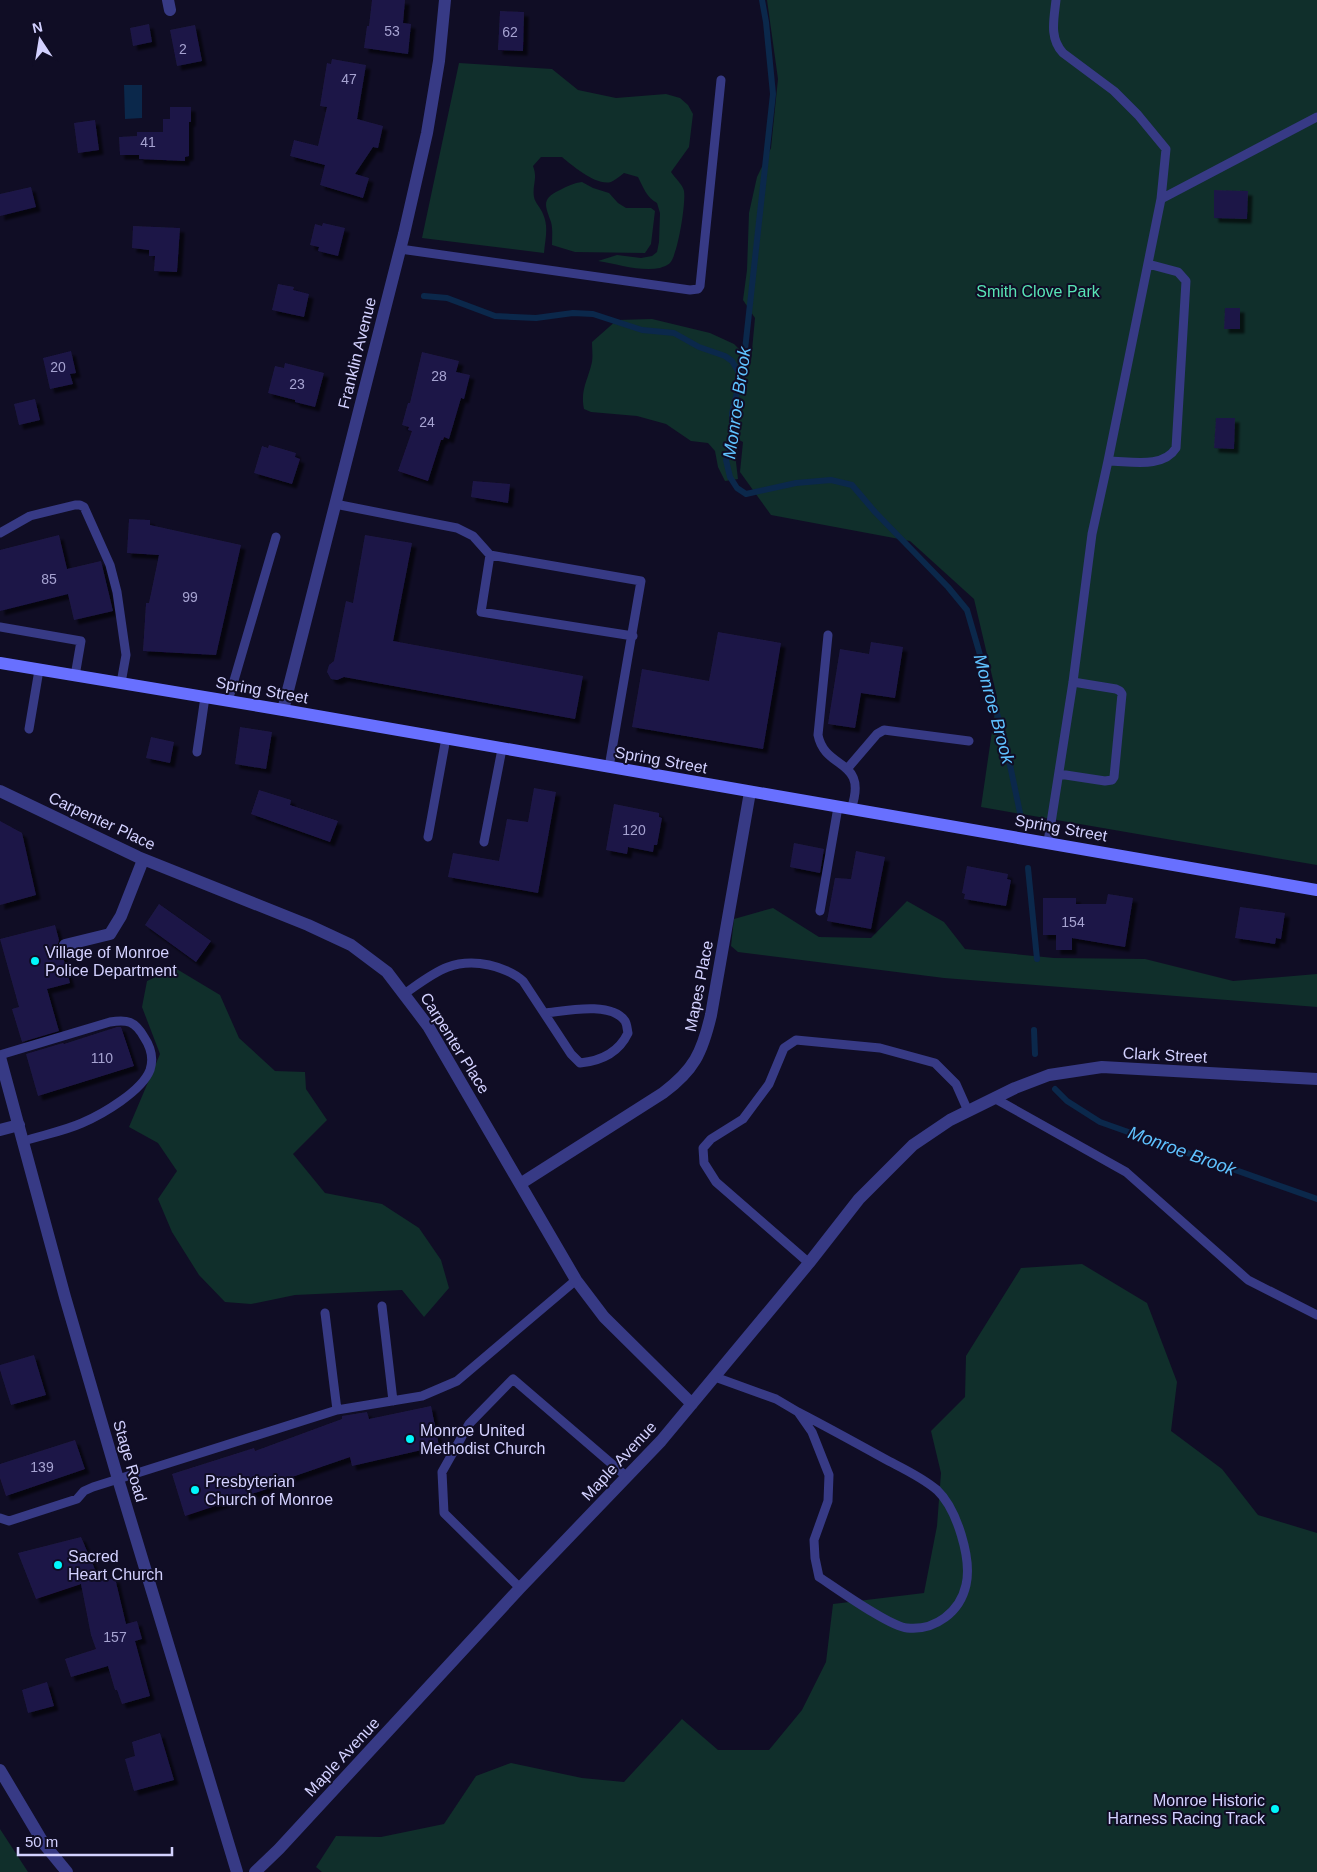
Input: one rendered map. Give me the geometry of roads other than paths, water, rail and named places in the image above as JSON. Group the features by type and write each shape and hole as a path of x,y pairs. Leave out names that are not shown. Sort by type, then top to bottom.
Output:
{"street":[{"name":"Franklin Avenue","path":"283,710 400,249 427,133 439,61 445,0"},
{"name":"Spring Street","path":"0,663 446,738 1317,890"},
{"name":"Carpenter Place","path":"0,791 143,860 308,925 351,945 387,972 428,1026 576,1280 604,1317 692,1404"},
{"name":"Mapes Place","path":"520,1184 663,1093 677,1083 696,1061 707,1034 711,1016 750,792"},
{"path":"66,945 110,934 121,916 143,860"},
{"name":"Stage Road","path":"0,1056 65,1297 237,1872"},
{"name":"Clark Street","path":"1015,1088 1049,1075 1102,1067 1317,1079"},
{"name":"Maple Avenue","path":"255,1872 279,1849 520,1588 627,1477 715,1377 859,1199 913,1145 950,1120 1015,1088"},
{"path":"0,1130 19,1125"},
{"path":"0,1770 44,1844 68,1872"}],"lane":[{"path":"1048,842 1073,682 1092,534 1161,199 1166,148 1138,115 1114,91 1057,47 1053,30 1056,0"},
{"path":"400,249 690,290 698,289 700,286 720,80"},
{"path":"1161,199 1317,117"},
{"path":"1108,461 1164,460 1172,455 1176,448 1186,286 1184,278 1178,272 1148,264"},
{"path":"0,533 30,516 80,504 84,507 110,565 115,582 126,656 121,683"},
{"path":"335,504 457,528 473,536 490,555 641,581 609,767"},
{"path":"228,701 276,537"},
{"path":"490,555 480,612 633,636"},
{"path":"0,627 81,642 75,676"},
{"path":"828,635 818,735 824,750 847,769 853,777 856,795 852,809"},
{"path":"29,729 39,670"},
{"path":"1059,774 1105,781 1112,780 1114,777 1122,697 1120,691 1073,682"},
{"path":"197,752 205,697"},
{"path":"847,769 878,734 884,730 969,741"},
{"path":"428,837 446,738"},
{"path":"484,842 502,748"},
{"path":"820,911 838,807"},
{"path":"404,994 436,972 450,965 464,962 481,963 514,973 524,980 571,1054 580,1063 593,1062 607,1055 624,1042 628,1033 625,1022 617,1014 601,1010 584,1008 545,1013"},
{"path":"0,1056 110,1022 124,1020 135,1024 148,1043 152,1055 150,1069 140,1085 111,1108 82,1123 24,1141"},
{"path":"809,1263 716,1182 704,1163 703,1148 711,1139 743,1119 769,1084 784,1048 796,1040 880,1048 935,1064 956,1084 968,1111"},
{"path":"994,1098 1126,1172 1248,1280 1317,1315"},
{"path":"0,1518 9,1521 77,1500 84,1491 118,1479 337,1410 422,1396 457,1381 576,1280"},
{"path":"382,1306 392,1400"},
{"path":"325,1313 337,1410"},
{"path":"715,1377 776,1399 910,1472 938,1491 956,1516 966,1551 967,1584 960,1601 948,1616 932,1626 906,1628 891,1623 819,1577 814,1540 828,1501 829,1475 812,1432 798,1412"},
{"path":"520,1588 444,1513 442,1472 469,1424 475,1417 513,1379 627,1477"}],"water":[{"path":"124,85 142,85 142,118 125,119"}],"waterway":[{"name":"Monroe Brook","path":"762,0 773,94 743,368 732,413 732,443 726,460 730,477 737,488 746,494 796,483 831,480 852,485 875,512 948,587 967,610 1005,741 1020,813"},
{"path":"424,296 447,298 495,316 536,318 573,313 593,314 642,330 674,333 699,347 725,356 732,361 741,376"},
{"name":"Monroe Brook","path":"1028,868 1037,959"},
{"name":"Monroe Brook","path":"1034,1030 1035,1054"},
{"name":"Monroe Brook","path":"1055,1089 1067,1101 1100,1122 1317,1199"}],"place":[{"name":"Village of Monroe Police Department","path":"35,961"},
{"name":"Monroe United Methodist Church","path":"410,1439"},
{"name":"Presbyterian Church of Monroe","path":"195,1490"},
{"name":"Sacred Heart Church","path":"58,1565"},
{"name":"Monroe Historic Harness Racing Track","path":"1275,1809"}],"park label":[{"name":"Smith Clove Park","path":"1038,291"}]}
